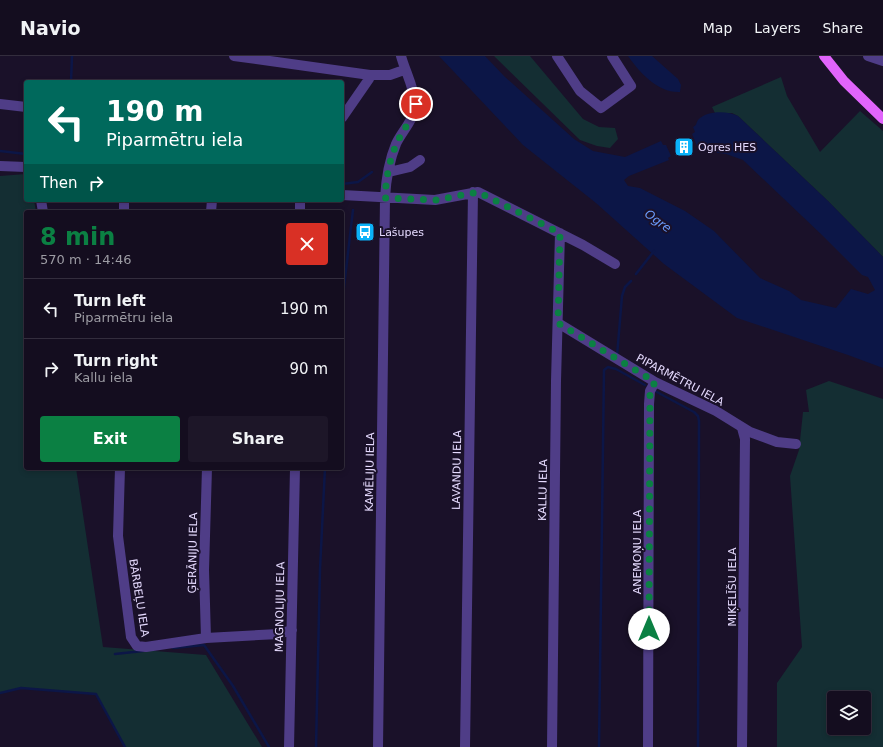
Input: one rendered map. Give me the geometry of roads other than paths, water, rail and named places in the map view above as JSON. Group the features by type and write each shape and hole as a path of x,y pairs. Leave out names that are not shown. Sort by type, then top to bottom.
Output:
{"main road":[{"path":"829,58 869,108 883,119"}],"street":[{"path":"234,56 370,75 390,75 404,70"},
{"name":"KAMĒLIJU IELA","path":"378,747 385,198 389,172 396,144 411,118 416,104 411,85 404,70 401,56"},
{"path":"557,56 580,91 601,108 631,86 612,56"},
{"path":"868,56 883,61"},
{"path":"344,115 369,79 370,75"},
{"path":"0,104 24,107"},
{"path":"389,172 410,167 420,160"},
{"path":"0,166 24,168"},
{"name":"LAVANDU IELA","path":"465,747 473,192"},
{"path":"344,195 436,200 478,192 560,233 615,264"},
{"name":"KALLU IELA","path":"552,747 556,382 560,233"},
{"name":"PIPARMĒTRU IELA","path":"558,323 655,382 716,411 742,428 766,438 796,444"},
{"name":"ANEMOŅU IELA","path":"648,747 649,404 650,391 655,382"},
{"name":"MIĶELĪŠU IELA","path":"742,428 745,439 742,747"},
{"name":"BĀRBEĻU IELA","path":"120,470 118,536 133,642 137,646 146,647 206,638 278,634 292,630"},
{"name":"ĢERĀNIJU IELA","path":"206,638 204,570 207,470"},
{"name":"MAGNOLIJU IELA","path":"289,747 295,470"}],"water":[{"name":"Ogre","path":"439,56 485,56 504,76 574,139 593,151 625,157 661,141 663,145 666,145 671,156 668,158 669,160 629,176 624,180 628,186 640,188 685,211 714,231 760,278 789,291 801,300 836,308 851,289 868,294 875,290 868,277 862,275 743,160 726,154 703,151 700,145 697,146 692,134 695,132 693,127 702,117 707,114 718,112 738,116 828,201 883,257 883,368 737,318 664,264 596,203 523,145"},
{"path":"628,56 652,56 678,79 681,85 680,92 657,86 638,69"}],"waterway":[{"path":"71,80 72,56"},
{"path":"0,151 24,154"},
{"path":"344,184 358,182 372,172"},
{"path":"344,287 353,210"},
{"path":"636,274 654,251"},
{"path":"617,356 622,296 625,287 631,281"},
{"path":"599,747 604,370 608,367 616,369 645,385"},
{"path":"655,391 694,412 698,416 699,421 698,747"},
{"path":"316,747 320,569 325,470"},
{"path":"173,648 204,645 233,686 269,747"},
{"path":"115,654 143,651"},
{"path":"0,693 21,688 96,694 125,747"}],"place":[{"name":"Ogres HES","path":"684,147"},
{"name":"Lašupes","path":"365,232"}]}
